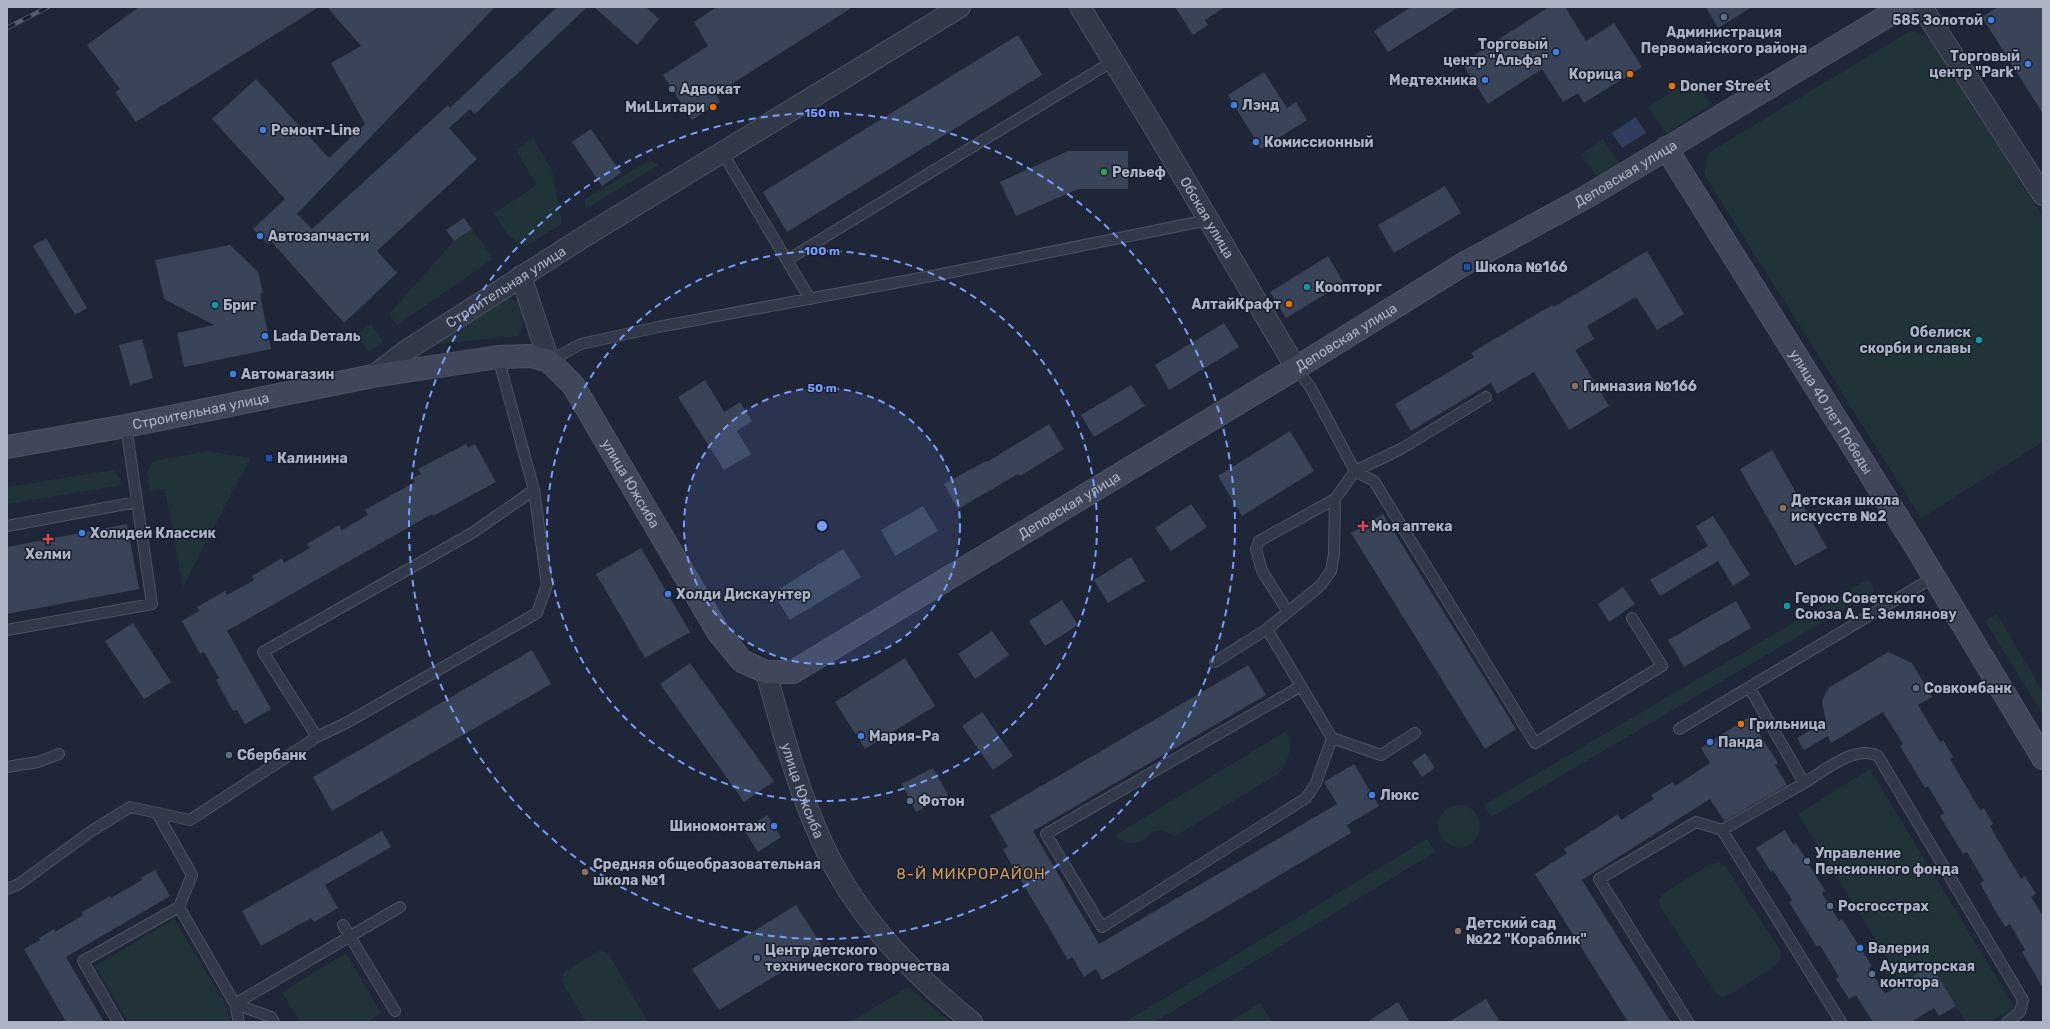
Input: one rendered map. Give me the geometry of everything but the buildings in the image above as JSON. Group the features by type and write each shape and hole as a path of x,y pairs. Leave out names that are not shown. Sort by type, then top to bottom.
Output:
{"street":[{"name":"Строительная улица","path":"7,448 126,426 373,376 406,350 521,276 960,7"},
{"name":"Обская улица","path":"1080,7 1296,368"},
{"name":"Деповская улица","path":"793,672 1296,368 1467,262 1588,196 1902,7"},
{"path":"1922,7 2043,195"},
{"name":"улица 40 лет Победы","path":"1666,148 1934,577 2043,758"},
{"name":"улица Южсиба","path":"521,276 549,361 573,385 718,632 742,661 766,672 793,672"},
{"path":"373,376 498,357 530,356 549,361"},
{"name":"улица Южсиба","path":"766,672 802,791 822,842 838,874 857,904 890,946 927,983 972,1022"}],"lane":[{"path":"787,260 1113,61"},
{"path":"722,152 810,299"},
{"path":"549,361 581,344 1208,220"},
{"path":"7,889 19,884 90,832 130,807 190,820 317,737 348,722 536,613 547,586 534,490 498,357"},
{"path":"1296,368 1311,388 1355,471 1374,481 1535,743 1662,666 1632,618"},
{"path":"1288,612 1262,572 1256,549 1259,542 1335,499 1355,471 1401,448 1486,397"},
{"path":"7,630 152,604 126,426"},
{"path":"317,737 263,652 472,534 534,490"},
{"path":"1215,662 1267,629 1320,586 1331,571 1334,554 1335,499"},
{"path":"7,526 137,502"},
{"path":"1679,729 1934,577"},
{"path":"1267,629 1332,738 1381,755 1415,733"},
{"path":"1301,686 1046,834 1102,927 1294,808 1306,798 1316,784 1332,738"},
{"path":"1749,687 1804,782"},
{"path":"1722,830 1854,753 1865,752 1878,756 2023,1000 2020,1012 2007,1022"},
{"path":"7,767 38,762 59,754"},
{"path":"118,1022 83,961 180,907 192,875 157,813"},
{"path":"1688,1022 1599,879 1696,822 1722,830 1841,1022"},
{"path":"180,907 235,1004 240,1018 239,1022"},
{"path":"235,1004 400,907"},
{"path":"343,925 395,1011"},
{"path":"235,1004 272,1017 274,1022"}],"shaded area":[{"path":"1910,31 1929,37 2043,217 2043,442 1921,518 1704,174 1708,153"},
{"path":"1693,78 1711,104 1666,134 1648,107"},
{"path":"533,138 552,170 562,224 524,247 507,234 494,213 537,185 516,150"},
{"path":"1603,139 1620,164 1598,178 1581,154"},
{"path":"650,160 659,165 585,209 585,199"},
{"path":"472,229 493,259 397,325 389,314 454,241"},
{"path":"507,298 518,302 523,320 519,336 436,344"},
{"path":"371,324 383,342 370,352 354,336"},
{"path":"207,451 250,458 183,587 165,489 150,491 147,473 153,461"},
{"path":"113,470 120,478 121,485 7,504 7,487"},
{"path":"1868,579 1875,591 1491,817 1484,805"},
{"path":"1997,614 2043,692 2043,715 1985,621"},
{"path":"1286,731 1290,742 1290,753 1288,759 1278,774 1175,836 1156,831 1142,841 1130,843 1114,836"},
{"path":"1870,769 2014,1007 1990,1022 1966,1022 1931,966 1902,983 1798,814"},
{"path":"1455,805 1463,805 1471,808 1477,814 1480,826 1477,838 1471,844 1463,847 1455,847 1447,844 1441,838 1438,830 1438,822 1441,814 1447,808"},
{"path":"1427,839 1435,852 1155,1022 1125,1022"},
{"path":"1719,862 1726,867 1780,950 1781,958 1776,965 1730,995 1722,997 1716,993 1661,908 1659,900 1663,894 1710,864"},
{"path":"174,919 228,1008 231,1022 128,1022 95,966"},
{"path":"599,951 606,952 610,956 648,1022 586,1022 562,981 564,972"},
{"path":"346,953 381,1013 368,1022 300,1022 282,992"},
{"path":"908,987 951,1022 851,1022"},
{"path":"1260,1003 1272,1022 1233,1022 1232,1020"}],"water":[{"path":"1636,117 1646,133 1622,148 1612,133"}],"railway":[{"path":"7,28 48,7"}],"place":[{"name":"Администрация Первомайского района","path":"1724,17"},
{"name":"585 Золотой","path":"1991,20"},
{"name":"Торговый центр \"Альфа\"","path":"1556,52"},
{"name":"Торговый центр \"Park\"","path":"2028,64"},
{"name":"Корица","path":"1630,74"},
{"name":"Медтехника","path":"1485,80"},
{"name":"Doner Street","path":"1672,86"},
{"name":"Адвокат","path":"672,89"},
{"name":"Лэнд","path":"1234,105"},
{"name":"МиLLитари","path":"713,107"},
{"name":"Ремонт-Line","path":"263,130"},
{"name":"Комиссионный","path":"1256,142"},
{"name":"Рельеф","path":"1104,172"},
{"name":"Автозапчасти","path":"260,236"},
{"name":"Школа №166","path":"1467,267"},
{"name":"Коопторг","path":"1307,287"},
{"name":"АлтайКрафт","path":"1289,304"},
{"name":"Бриг","path":"215,305"},
{"name":"Lada Dеталь","path":"265,336"},
{"name":"Обелиск скорби и славы","path":"1979,340"},
{"name":"Автомагазин","path":"233,374"},
{"name":"Гимназия №166","path":"1575,386"},
{"name":"Калинина","path":"269,458"},
{"name":"Детская школа искусств №2","path":"1783,508"},
{"name":"Моя аптека","path":"1363,526"},
{"name":"Холидей Классик","path":"82,533"},
{"name":"Хелми","path":"48,539"},
{"name":"Холди Дискаунтер","path":"668,594"},
{"name":"Герою Советского Союза А. Е. Землянову","path":"1787,606"},
{"name":"Совкомбанк","path":"1916,688"},
{"name":"Грильница","path":"1741,724"},
{"name":"Мария-Ра","path":"861,736"},
{"name":"Панда","path":"1710,742"},
{"name":"Сбербанк","path":"229,755"},
{"name":"Люкс","path":"1372,795"},
{"name":"Фотон","path":"910,801"},
{"name":"Шиномонтаж","path":"774,826"},
{"name":"Управление Пенсионного фонда","path":"1807,861"},
{"name":"Средняя общеобразовательная школа №1","path":"585,872"},
{"name":"Росгосстрах","path":"1830,906"},
{"name":"Детский сад №22 \"Кораблик\"","path":"1458,931"},
{"name":"Валерия","path":"1860,948"},
{"name":"Центр детского технического творчества","path":"757,958"},
{"name":"Аудиторская контора","path":"1872,974"}],"district":[{"name":"8-Й МИКРОРАЙОН","path":"971,874"}]}
